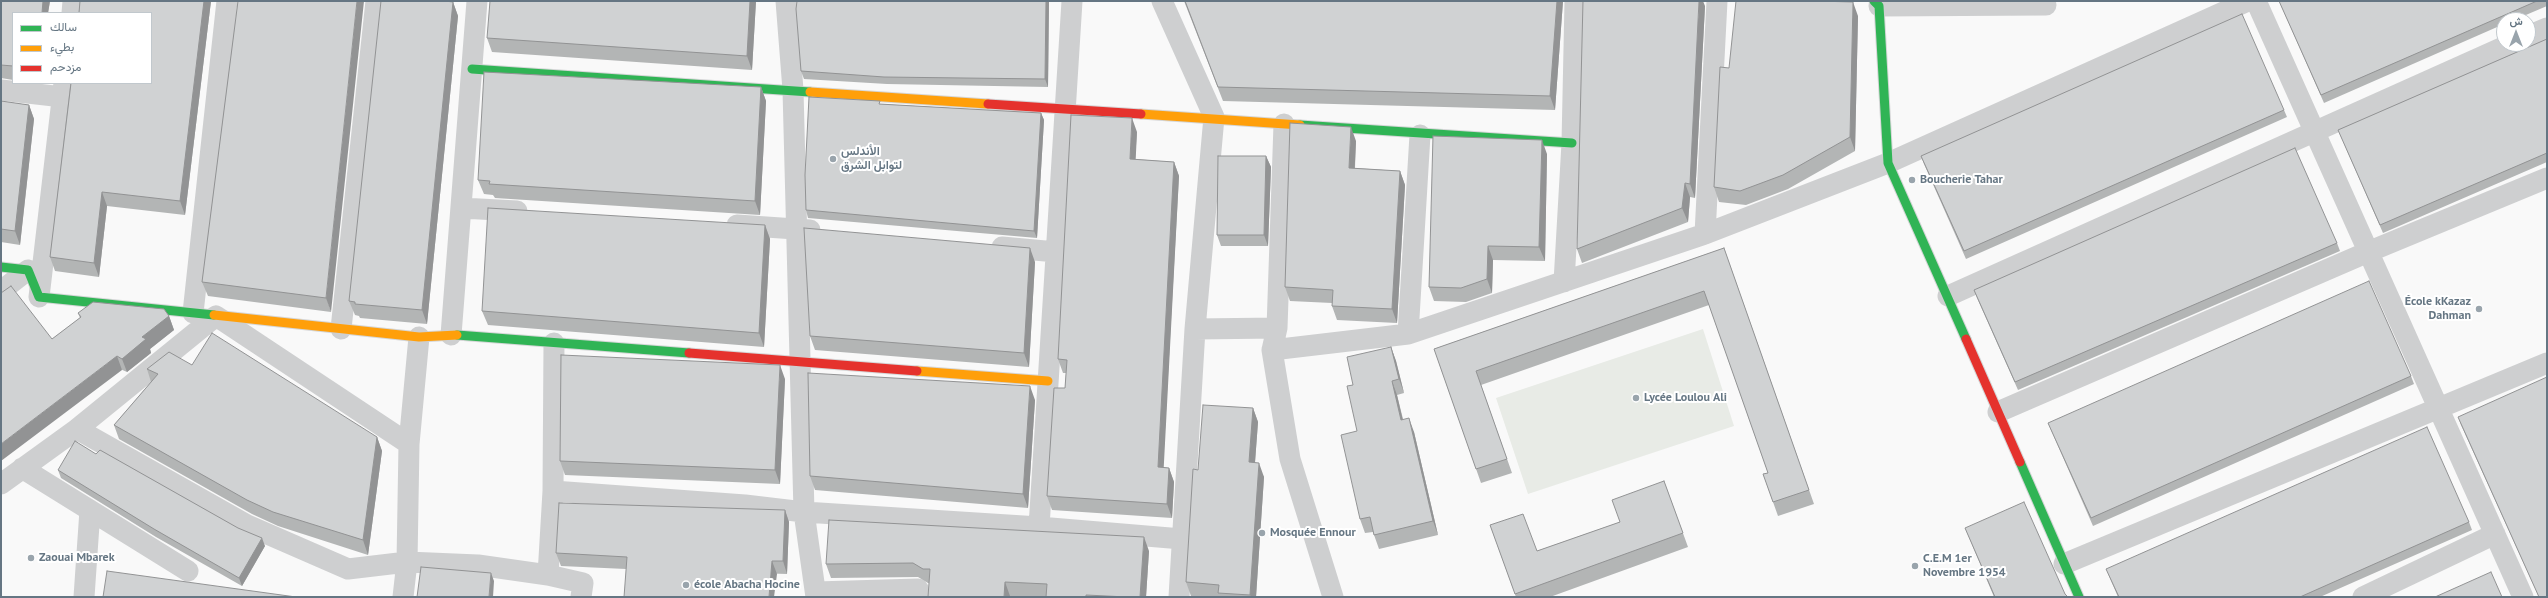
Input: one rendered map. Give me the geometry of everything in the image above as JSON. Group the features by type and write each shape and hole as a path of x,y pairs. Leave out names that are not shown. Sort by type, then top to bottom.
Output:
{"street":[{"path":"72,12 73,1"},
{"path":"194,314 227,1"},
{"path":"341,329 376,1"},
{"path":"451,335 477,1"},
{"path":"786,1 792,90 804,512 816,594 918,589 918,597"},
{"path":"1039,526 1072,1"},
{"path":"1162,1 1214,118 1196,329 1179,597"},
{"path":"1564,282 1572,143 1575,1"},
{"path":"1704,234 1717,1"},
{"path":"1272,350 1408,334 1704,234 1888,163 2248,1"},
{"path":"2256,1 2523,597"},
{"path":"2046,5 1876,4 1888,163 1948,296 2078,597"},
{"path":"2536,33 2547,28"},
{"path":"1948,296 2496,50"},
{"path":"472,69 1214,118 1420,135 1572,143"},
{"path":"1,90 63,90 39,297"},
{"path":"1284,124 1277,328 1272,350 1290,459 1333,597"},
{"path":"1408,334 1420,135"},
{"path":"1998,412 2368,252 2547,178"},
{"path":"461,208 533,212"},
{"path":"716,224 828,231"},
{"path":"985,246 1056,252"},
{"path":"1,267 28,270"},
{"path":"28,270 39,297"},
{"path":"1,291 28,270"},
{"path":"39,297 420,338 451,335 1048,381"},
{"path":"1,484 77,429 216,316"},
{"path":"216,316 409,444"},
{"path":"1196,329 1277,328"},
{"path":"403,597 407,562 409,444 420,338"},
{"path":"548,574 553,491 554,343"},
{"path":"2064,564 2547,363"},
{"path":"77,429 247,525 348,569 407,562 478,565 548,574 583,583 581,597"},
{"path":"22,468 188,571"},
{"path":"553,491 745,505 804,512 1039,526 1182,539"},
{"path":"84,597 90,510"},
{"path":"2363,597 2495,534"}],"shaded area":[{"path":"1703,329 1734,426 1528,494 1496,398"}],"building":[{"path":"1,1 43,1 42,12 12,12 12,66 1,65"},
{"path":"80,1 204,1 180,201 102,192 94,263 50,257 71,84 152,84 152,12 79,12"},
{"path":"238,1 357,1 326,298 202,282"},
{"path":"381,1 453,2 422,310 355,304 355,302 349,301"},
{"path":"490,1 750,1 747,56 487,38"},
{"path":"797,1 1046,1 1045,79 884,77 801,71 796,9"},
{"path":"1185,1 1557,1 1550,96 1218,87"},
{"path":"1583,1 1699,1 1690,184 1685,183 1682,208 1577,249"},
{"path":"1736,1 1853,2 1850,137 1783,175 1740,191 1714,187 1720,67 1729,68"},
{"path":"2279,1 2537,1 2512,12 2496,12 2496,19 2321,95"},
{"path":"2242,14 2284,110 1964,251 1921,156"},
{"path":"2547,39 2547,153 2380,225 2338,130 2517,52 2536,52 2536,44"},
{"path":"484,72 761,87 755,201 489,184 490,181 478,180"},
{"path":"809,97 880,101 879,104 1041,113 1034,231 806,210 805,175"},
{"path":"1,101 29,105 15,231 1,229"},
{"path":"1071,115 1132,118 1130,159 1174,162 1158,467 1169,468 1167,504 1047,496 1054,388 1065,388 1067,360 1058,359"},
{"path":"1290,123 1351,127 1349,168 1400,171 1392,309 1332,306 1333,290 1285,287"},
{"path":"1433,136 1542,140 1539,247 1488,246 1487,279 1461,288 1429,287"},
{"path":"2295,148 2337,243 2015,382 1974,290"},
{"path":"1218,156 1266,156 1264,235 1217,235"},
{"path":"488,208 765,225 759,333 482,311"},
{"path":"804,228 1030,248 1024,353 810,336"},
{"path":"1724,248 1809,490 1773,502 1763,474 1768,473 1704,291 1476,371 1507,459 1476,469 1434,349"},
{"path":"2369,281 2411,376 2091,518 2048,423"},
{"path":"11,286 52,339 81,317 78,313 93,302 164,309 169,316 142,337 146,339 122,359 117,356 1,444 1,293"},
{"path":"212,333 377,437 363,540 273,512 247,500 114,425 158,374 147,369 169,352 192,365"},
{"path":"1391,347 1399,379 1392,381 1401,420 1409,418 1433,521 1374,535 1370,517 1360,519 1341,435 1357,431 1347,386 1353,385 1347,357"},
{"path":"561,355 780,365 775,470 560,461"},
{"path":"808,373 1030,386 1023,494 810,476"},
{"path":"2547,377 2547,597 2539,597 2458,417"},
{"path":"1203,405 1253,408 1249,462 1259,463 1250,595 1218,593 1219,585 1186,582 1193,469 1198,470"},
{"path":"2427,427 2469,522 2300,597 2119,597 2106,569"},
{"path":"75,441 96,454 100,450 238,528 262,538 239,578 154,529 58,470"},
{"path":"1664,481 1683,533 1515,594 1490,525 1523,514 1537,551 1620,522 1612,500"},
{"path":"2024,502 2065,594 2068,597 1995,597 1965,528"},
{"path":"559,503 785,510 783,561 772,561 769,597 624,597 627,557 556,553"},
{"path":"829,520 1144,537 1140,597 1086,595 1086,597 1046,597 1047,584 1005,582 1004,597 928,597 930,569 923,569 913,563 826,564"},
{"path":"421,567 491,573 489,597 417,597"},
{"path":"107,571 296,597 103,597"},
{"path":"2491,572 2502,597 2435,597"}],"traffic: fast":[{"path":"1874,1 1879,6 1888,163 1966,339"},
{"path":"472,69 810,92"},
{"path":"1300,125 1572,143"},
{"path":"1,267 28,270 39,297 214,315"},
{"path":"457,335 689,353"},
{"path":"2020,462 2079,597"}],"traffic: slow":[{"path":"810,92 988,104"},
{"path":"1141,114 1300,125"},
{"path":"214,315 419,337 457,335"},
{"path":"917,371 1048,381"}],"traffic: jam":[{"path":"988,104 1141,114"},
{"path":"1966,339 2020,462"},
{"path":"689,353 917,371"}],"place":[{"name":"الأندلس لتوابل الشرق","path":"833,159"},
{"name":"Boucherie Tahar","path":"1912,180"},
{"name":"École kKazaz Dahman","path":"2479,309"},
{"name":"Lycée Loulou Ali","path":"1636,398"},
{"name":"Mosquée Ennour","path":"1262,533"},
{"name":"Zaouai Mbarek","path":"31,558"},
{"name":"C.E.M 1er Novembre 1954","path":"1915,566"},
{"name":"école Abacha Hocine","path":"686,585"}]}
